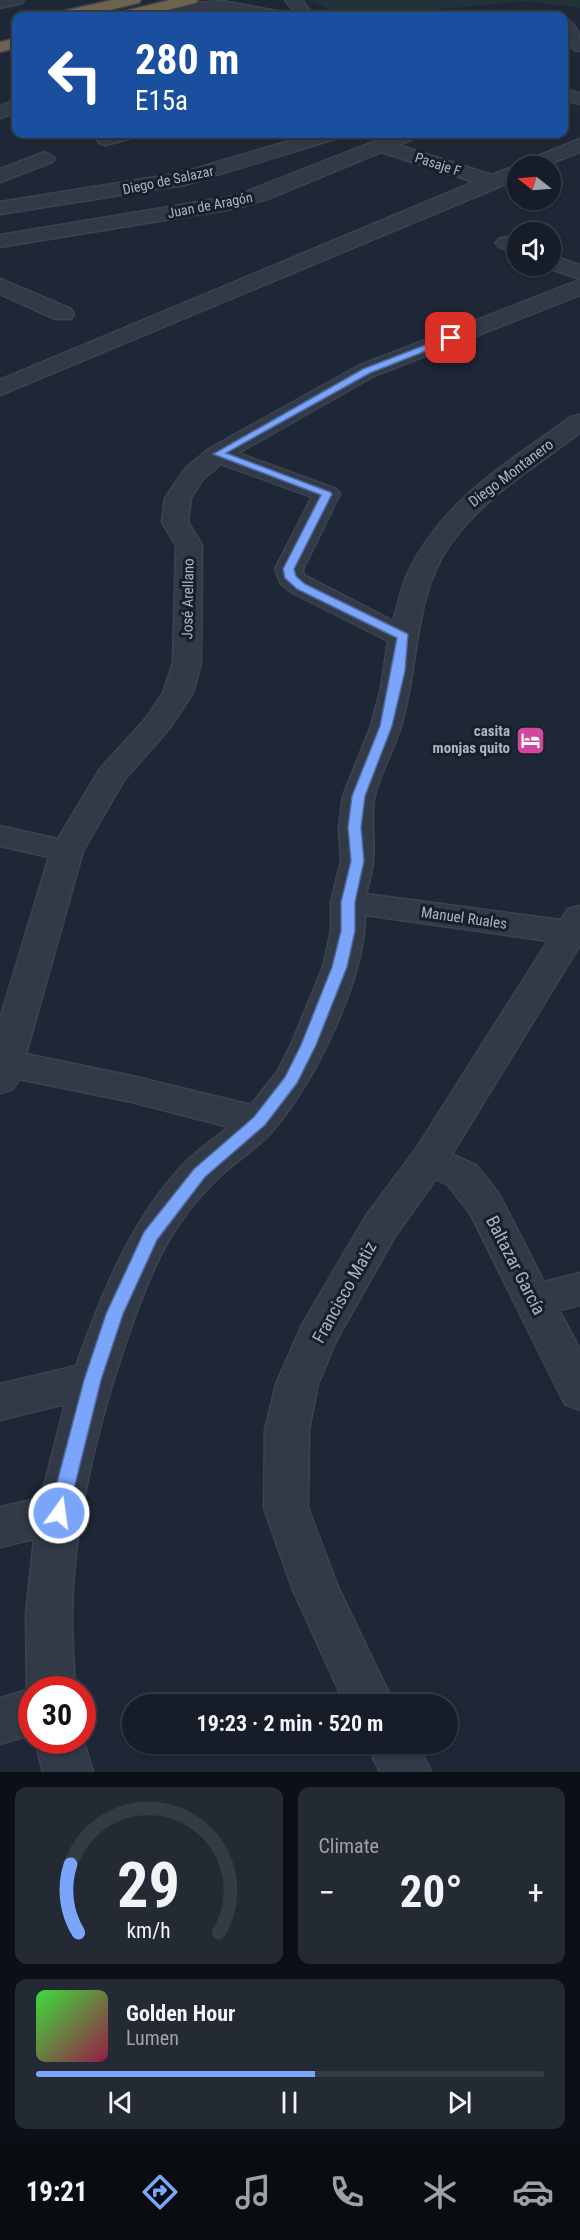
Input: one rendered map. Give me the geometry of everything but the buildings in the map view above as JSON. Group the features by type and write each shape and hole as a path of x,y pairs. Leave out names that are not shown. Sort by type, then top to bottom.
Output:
{"highway":[{"path":"82,12 133,0"},
{"path":"146,12 190,0"}],"street":[{"path":"0,3 16,0"},
{"path":"293,0 303,12"},
{"path":"146,12 252,5 267,12"},
{"path":"568,30 580,46"},
{"path":"106,139 110,138"},
{"name":"Diego de Salazar","path":"0,208 183,179 319,138"},
{"name":"Juan de Aragón","path":"0,241 244,200 400,138"},
{"path":"553,156 580,145"},
{"name":"Pasaje F","path":"381,146 494,182"},
{"path":"0,176 45,158"},
{"path":"0,388 507,176"},
{"path":"0,188 109,222"},
{"path":"561,265 580,273"},
{"path":"0,286 63,314"},
{"name":"José Arellano","path":"2,1068 67,851 111,777 158,723 178,693 187,663 189,545 175,522 178,498 194,474 218,454 366,371 580,287"},
{"name":"Diego Montanero","path":"50,1676 48,1615 59,1513 92,1380 115,1314 150,1237 199,1173 260,1121 291,1079 309,1045 340,967 348,931 348,902 357,861 355,827 359,796 386,726 396,688 404,637 420,575 436,544 457,516 490,485 580,422"},
{"path":"218,454 327,494 289,569 291,578 301,586 404,637"},
{"path":"0,836 67,851"},
{"name":"Manuel Ruales","path":"348,902 576,928"},
{"name":"Francisco Matiz","path":"365,1694 316,1590 286,1508 287,1430 297,1384 318,1337 380,1227 429,1159 576,928"},
{"path":"2,1068 132,1089 260,1121"},
{"name":"Baltazar García","path":"429,1159 462,1175 485,1204 580,1392"},
{"path":"535,1300 580,1289"},
{"path":"0,1402 92,1380"},
{"path":"0,1527 59,1513"},
{"path":"0,1721 18,1715"},
{"path":"64,1754 68,1772"},
{"path":"397,1754 406,1772"}],"green space":[{"path":"309,0 580,0 580,8 526,1 411,12 334,11"}],"place":[{"name":"casita monjas quito","path":"531,740"}],"route":[{"path":"59,1513 92,1380 115,1314 150,1237 199,1173 260,1121 291,1079 309,1045 340,967 348,931 348,902 357,861 355,827 359,796 386,726 399,671 404,637 301,586 291,578 289,569 326,500 327,494 218,454 366,371 451,338"}]}
